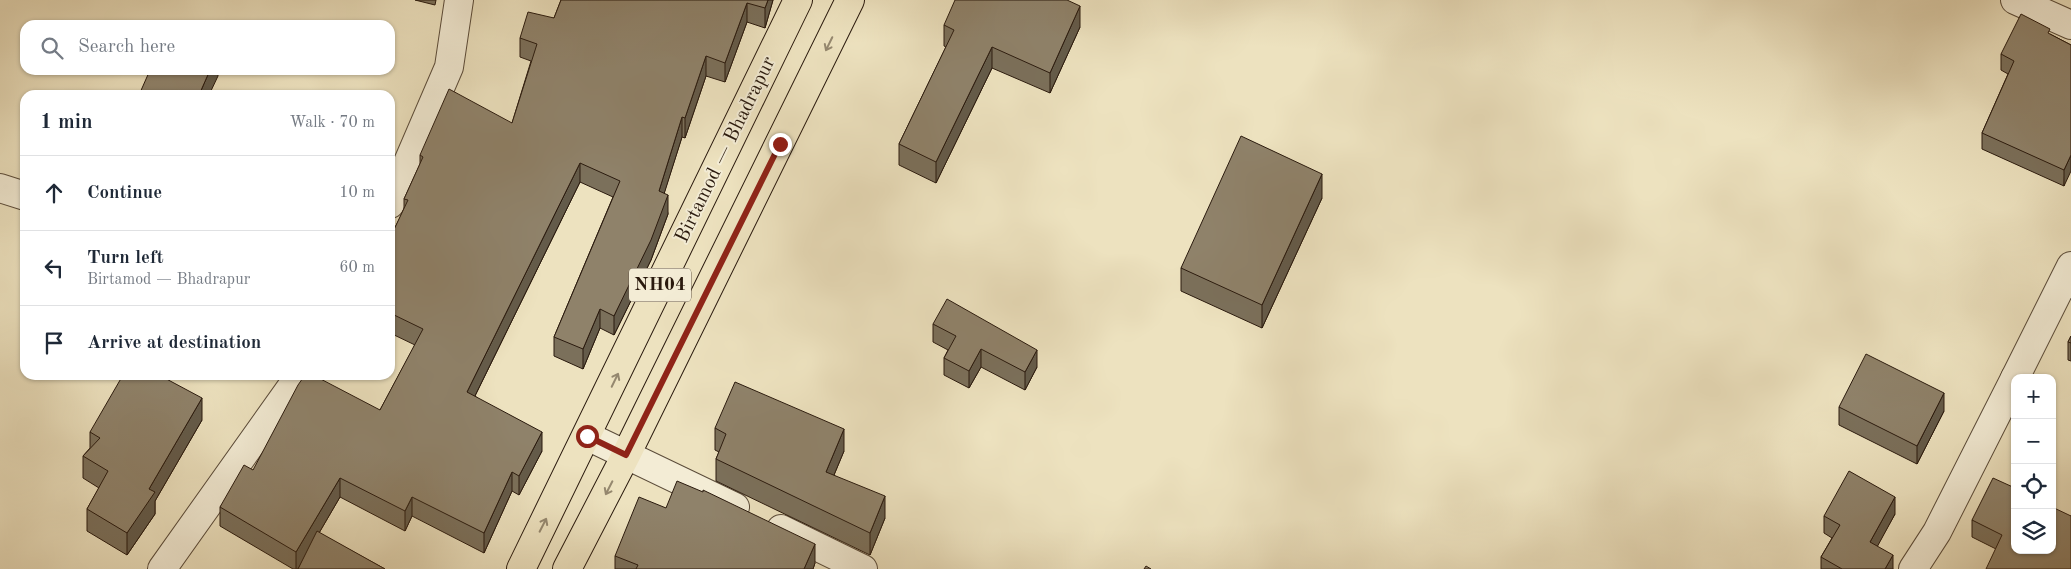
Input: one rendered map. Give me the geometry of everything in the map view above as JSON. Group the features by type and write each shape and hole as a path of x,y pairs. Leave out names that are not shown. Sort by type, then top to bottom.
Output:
{"main road":[{"name":"Birtamod — Bhadrapur","path":"521,569 798,0"},
{"name":"NH04","path":"567,569 626,455 850,0"}],"street":[{"path":"395,192 449,67 459,0"},
{"path":"2015,0 2071,25"},
{"path":"0,188 20,194"},
{"path":"2017,374 2071,266"},
{"path":"162,569 296,380"},
{"path":"1913,569 1937,532 2011,386"},
{"path":"587,436 862,569"}],"building":[{"path":"561,0 768,0 765,8 747,3 725,63 706,56 685,118 682,117 659,191 668,195 651,240 614,316 600,309 583,349 554,337 620,181 580,163 467,392 542,432 519,476 512,472 484,533 412,497 405,511 340,478 296,552 220,507 244,465 253,470 302,380 323,380 380,410 423,329 395,315 395,227 408,200 404,199 423,157 420,155 449,89 512,123 537,44 520,38 528,12 554,18"},
{"path":"955,0 1067,0 1080,6 1050,73 992,47 936,162 899,144 954,30 944,25"},
{"path":"2021,14 2050,29 2048,33 2071,45 2071,155 2064,170 1982,133 2014,61 2001,54"},
{"path":"148,75 208,75 201,90 141,90"},
{"path":"1241,136 1322,174 1262,305 1181,268"},
{"path":"947,299 1037,350 1025,372 981,349 969,371 944,358 956,336 933,324"},
{"path":"1866,354 1944,393 1917,446 1839,407"},
{"path":"120,380 168,380 202,398 149,489 155,492 127,533 87,509 108,471 83,456 100,438 90,432"},
{"path":"735,382 844,429 826,472 885,496 870,533 716,459 726,434 715,428"},
{"path":"1849,471 1895,497 1870,542 1893,555 1885,569 1842,569 1821,557 1840,525 1824,516"},
{"path":"1993,478 2011,486 2011,554 2056,554 2056,509 2071,516 2071,569 1986,569 2002,535 1972,520"},
{"path":"677,481 703,492 703,490 815,544 804,569 636,569 638,565 615,556 639,497 666,508"},
{"path":"317,531 385,569 298,569"}],"route":[{"path":"587,436 626,455 780,144"}]}
